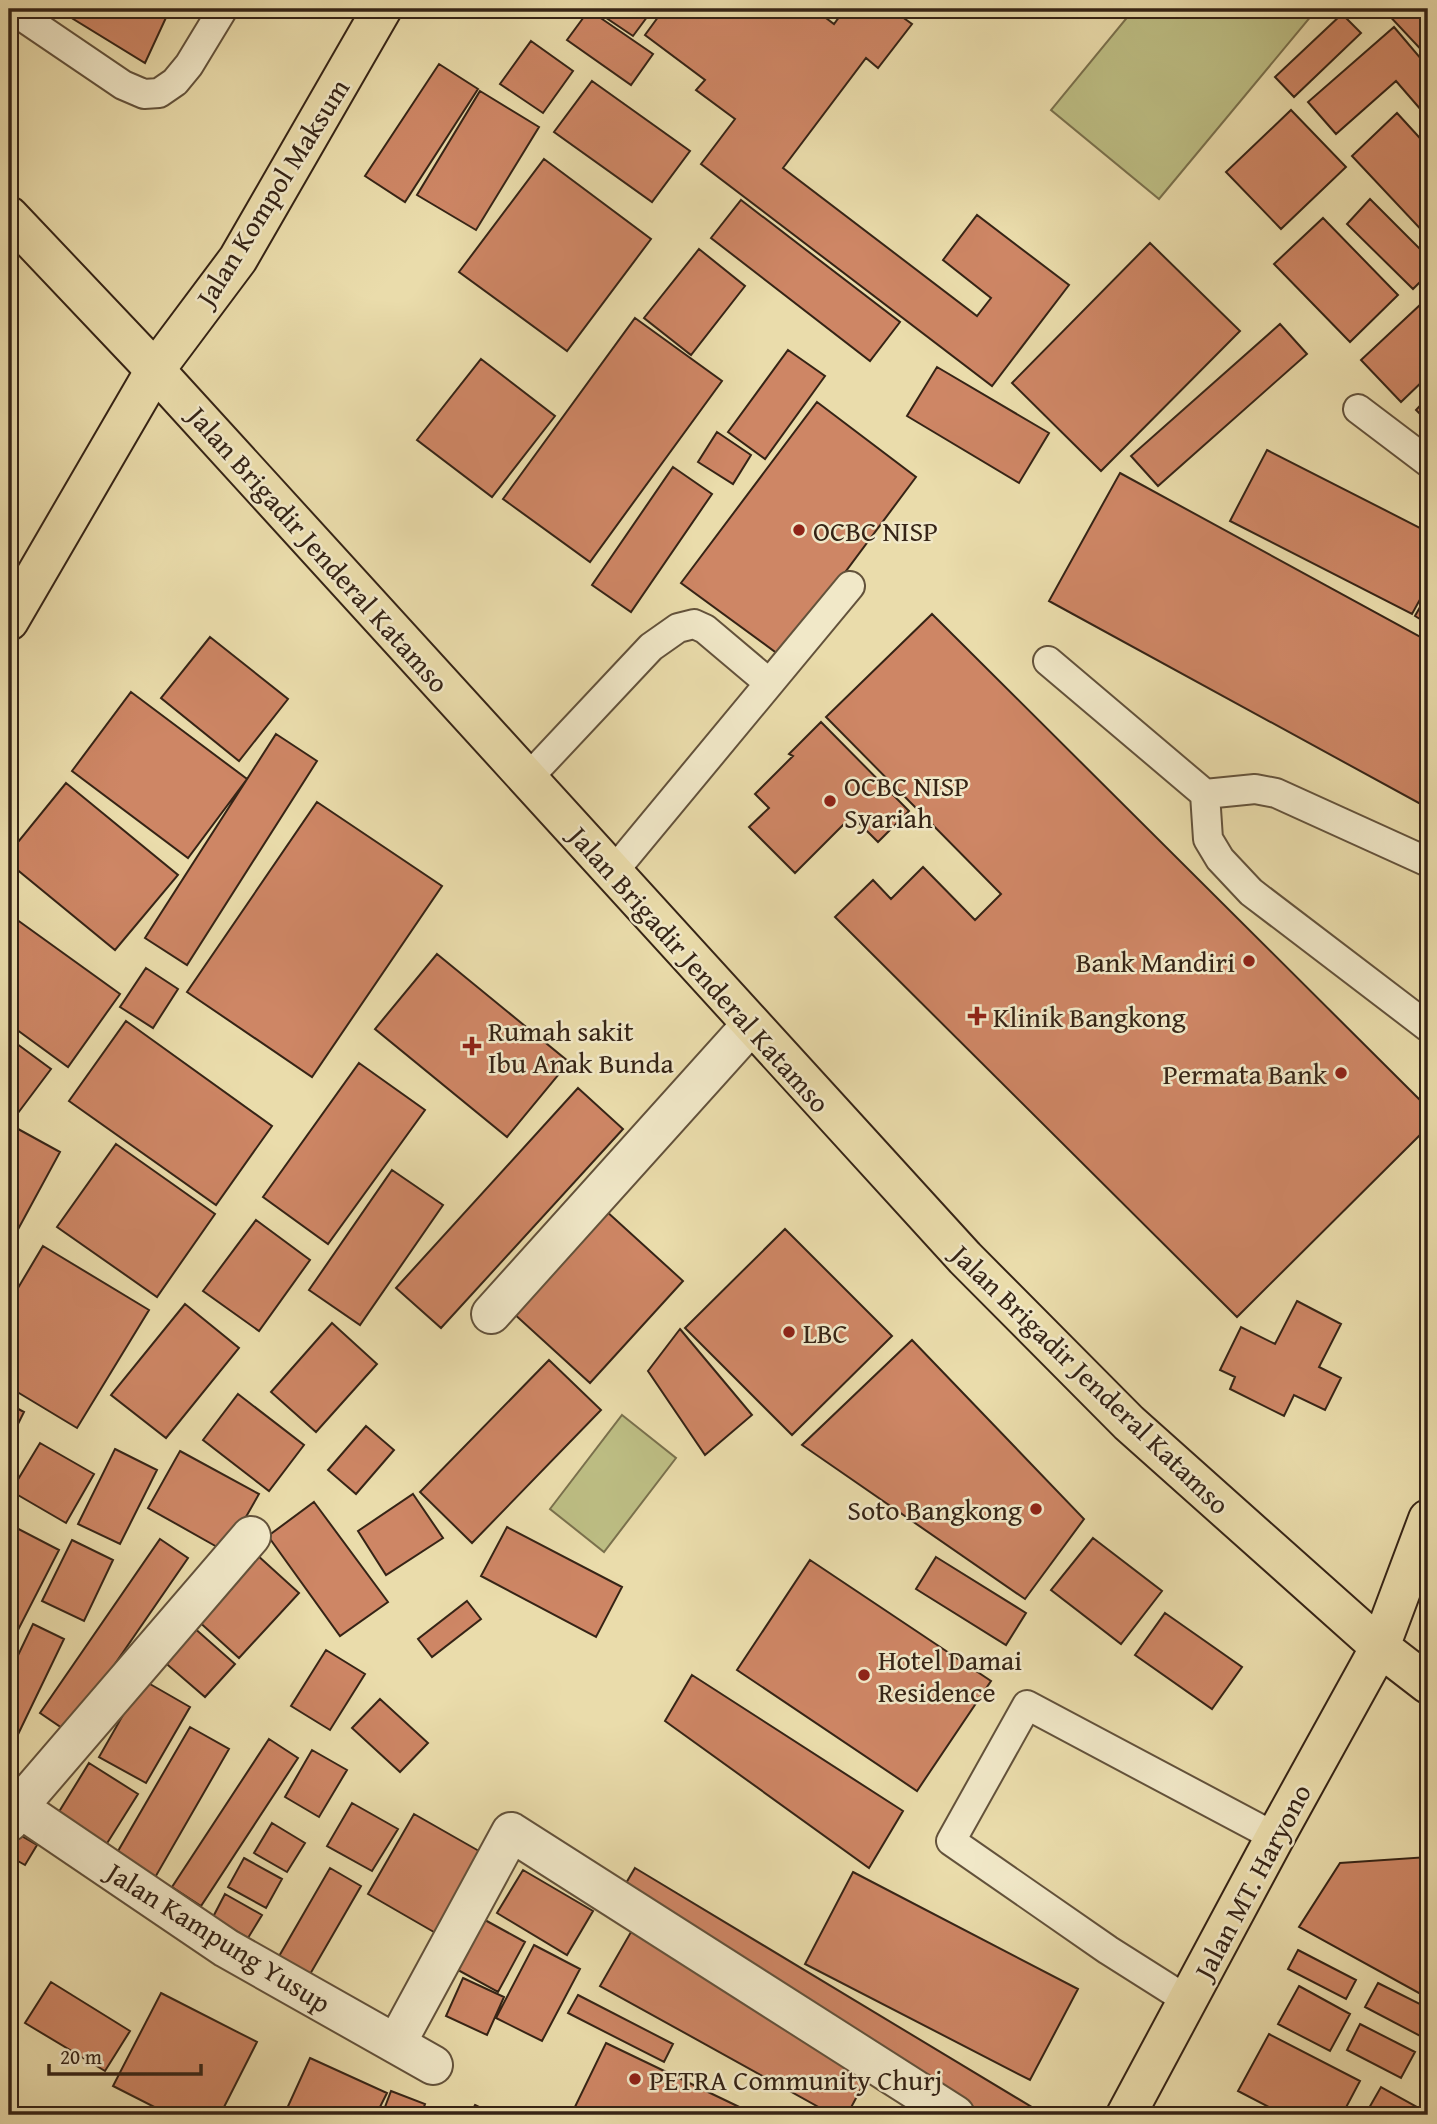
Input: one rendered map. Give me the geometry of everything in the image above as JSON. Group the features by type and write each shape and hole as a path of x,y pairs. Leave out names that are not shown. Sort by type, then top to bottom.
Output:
{"main road":[{"name":"Jalan Kompol Maksum","path":"9,621 155,370 238,258 382,9"},
{"name":"Jalan Brigadir Jenderal Katamso","path":"9,216 155,370 965,1258 1129,1423 1380,1647 1428,1684"},
{"name":"Jalan MT. Haryono","path":"1128,2115 1275,1837 1380,1647 1428,1519"}],"street":[{"path":"491,1314 751,1025"},
{"path":"12,1810 251,1535"},
{"name":"Jalan Kampung Yusup","path":"12,1810 226,1948 433,2065"},
{"path":"396,2044 511,1832 955,2115"}],"lane":[{"path":"11,9 123,85 144,94 159,93 175,82 223,9"},
{"path":"1358,409 1428,462"},
{"path":"612,872 850,586"},
{"path":"527,778 652,646 678,628 694,625 705,629 769,683"},
{"path":"1048,660 1205,794 1208,839 1220,859 1251,891 1428,1027"},
{"path":"1205,794 1230,789 1255,789 1276,793 1428,862"},
{"path":"1188,2000 1108,1950 951,1841 1027,1705 1275,1837"}],"green space":[{"path":"1134,9 1317,9 1159,199 1051,110"},
{"path":"622,1415 676,1458 604,1552 550,1509"}],"building":[{"path":"57,9 170,9 145,63"},
{"path":"653,9 633,36 596,11"},
{"path":"664,9 814,9 834,24 845,9 891,9 912,24 878,68 866,58 783,168 977,316 991,298 943,260 977,215 1069,285 992,386 701,164 735,119 696,90 705,80 645,35"},
{"path":"1383,9 1428,9 1428,57"},
{"path":"589,10 653,54 631,85 567,40"},
{"path":"1342,14 1361,33 1294,97 1275,77"},
{"path":"1394,27 1428,67 1428,118 1396,81 1336,134 1308,102"},
{"path":"531,41 573,71 543,113 500,84"},
{"path":"439,64 478,89 405,202 365,176"},
{"path":"592,81 690,151 652,202 554,132"},
{"path":"480,91 539,127 476,230 417,195"},
{"path":"1291,110 1346,167 1281,229 1226,172"},
{"path":"1397,113 1428,147 1428,237 1352,156"},
{"path":"544,159 651,239 567,351 459,272"},
{"path":"1370,199 1428,257 1428,274 1413,289 1347,224"},
{"path":"741,200 900,322 870,361 711,238"},
{"path":"1323,218 1398,295 1350,342 1274,264"},
{"path":"1150,243 1240,331 1101,471 1012,383"},
{"path":"699,249 745,286 691,355 644,318"},
{"path":"1421,304 1428,312 1428,376 1401,402 1361,360"},
{"path":"635,318 722,381 590,562 503,499"},
{"path":"1280,324 1307,354 1158,486 1131,456"},
{"path":"788,350 825,376 765,459 728,432"},
{"path":"481,359 555,416 492,497 417,440"},
{"path":"937,367 1049,433 1019,483 907,416"},
{"path":"1428,397 1428,422 1416,410"},
{"name":"OCBC NISP","path":"817,402 916,477 782,657 681,583"},
{"path":"717,432 751,455 733,484 698,462"},
{"path":"1267,450 1428,532 1428,585 1412,614 1230,521"},
{"path":"673,467 712,494 631,612 592,585"},
{"path":"1120,473 1428,641 1428,808 1049,601"},
{"path":"1428,593 1428,624 1415,616"},
{"path":"932,614 1428,1108 1428,1127 1237,1317 835,917 873,880 891,899 923,867 975,920 1001,894 826,717"},
{"path":"210,637 288,699 239,761 161,698"},
{"path":"131,692 247,779 188,858 72,771"},
{"name":"OCBC NISP Syariah","path":"821,722 909,811 878,842 852,816 795,873 749,827 769,808 755,794 793,756 789,754"},
{"path":"276,734 317,761 187,965 145,938"},
{"path":"66,783 178,875 115,950 9,863 9,853"},
{"path":"317,802 442,886 312,1077 187,992"},
{"path":"9,914 120,994 68,1067 9,1024"},
{"name":"Rumah sakit Ibu Anak Bunda","path":"437,954 569,1062 507,1137 375,1029"},
{"path":"146,968 178,989 153,1028 120,1007"},
{"path":"126,1021 272,1126 216,1205 69,1101"},
{"path":"9,1038 51,1069 15,1117 9,1113"},
{"path":"359,1063 425,1110 328,1244 263,1197"},
{"path":"578,1088 623,1129 441,1328 396,1288"},
{"path":"9,1124 60,1152 9,1246"},
{"path":"116,1144 215,1214 157,1297 57,1227"},
{"path":"392,1170 443,1205 360,1325 309,1290"},
{"path":"605,1210 683,1281 590,1383 512,1312"},
{"path":"256,1220 310,1260 259,1331 203,1291"},
{"name":"LBC","path":"785,1229 892,1336 792,1435 685,1328"},
{"path":"43,1246 149,1310 77,1428 9,1387 9,1303"},
{"path":"1297,1301 1341,1324 1319,1367 1341,1378 1325,1410 1294,1395 1284,1416 1230,1389 1235,1377 1220,1370 1241,1327 1275,1344"},
{"path":"185,1304 239,1348 166,1438 111,1395"},
{"path":"332,1323 377,1364 316,1432 271,1392"},
{"path":"680,1329 752,1415 705,1455 648,1371"},
{"path":"912,1340 1084,1519 1025,1599 802,1445"},
{"path":"549,1360 601,1410 472,1543 420,1492"},
{"path":"238,1394 304,1445 269,1491 203,1440"},
{"path":"9,1404 24,1412 9,1442"},
{"path":"366,1426 394,1450 356,1494 328,1470"},
{"path":"40,1443 94,1474 66,1523 11,1491"},
{"path":"115,1449 157,1470 120,1544 78,1524"},
{"path":"180,1451 259,1494 226,1552 148,1508"},
{"path":"413,1494 443,1538 386,1575 358,1531"},
{"path":"314,1502 388,1602 340,1636 268,1536"},
{"path":"9,1524 59,1550 17,1632 9,1628"},
{"path":"507,1527 622,1587 596,1637 481,1576"},
{"path":"1093,1538 1162,1591 1121,1644 1051,1590"},
{"path":"160,1539 188,1558 68,1732 40,1713"},
{"path":"72,1540 113,1560 84,1621 42,1601"},
{"path":"256,1554 299,1593 239,1658 196,1619"},
{"path":"936,1557 1026,1613 1006,1645 916,1589"},
{"name":"Hotel Damai Residence","path":"810,1560 991,1681 917,1791 737,1670"},
{"path":"467,1601 481,1619 432,1657 418,1639"},
{"path":"1165,1613 1242,1667 1212,1709 1135,1655"},
{"path":"33,1624 64,1639 10,1751 9,1674"},
{"path":"192,1626 235,1664 205,1697 162,1660"},
{"path":"326,1650 365,1674 330,1730 291,1706"},
{"path":"692,1675 903,1811 869,1868 665,1721"},
{"path":"143,1680 190,1707 146,1783 99,1757"},
{"path":"380,1699 428,1743 400,1772 352,1728"},
{"path":"190,1727 229,1749 153,1881 114,1858"},
{"path":"269,1739 298,1758 201,1906 172,1887"},
{"path":"312,1750 347,1770 319,1817 285,1797"},
{"path":"89,1763 138,1794 106,1845 57,1815"},
{"path":"352,1803 398,1829 372,1871 327,1846"},
{"path":"414,1814 493,1859 446,1939 368,1894"},
{"path":"272,1823 305,1843 287,1872 254,1853"},
{"path":"13,1831 37,1845 25,1865 9,1856 9,1839"},
{"path":"1428,1857 1428,1998 1299,1927 1340,1863"},
{"path":"244,1858 282,1879 266,1908 228,1887"},
{"path":"330,1868 361,1886 309,1976 278,1958"},
{"path":"635,1868 1045,2115 978,2115 619,1895"},
{"path":"523,1870 593,1911 567,1955 497,1913"},
{"path":"853,1872 1078,1989 1030,2080 805,1964"},
{"path":"225,1894 262,1915 248,1938 213,1917"},
{"path":"474,1914 525,1942 498,1992 447,1964"},
{"path":"631,1932 870,2072 847,2115 833,2115 600,1986"},
{"path":"534,1945 580,1969 542,2041 496,2018"},
{"path":"1298,1950 1356,1980 1346,1999 1288,1969"},
{"path":"463,1978 504,1997 487,2035 446,2016"},
{"path":"51,1982 130,2031 105,2071 25,2023"},
{"path":"1378,1983 1428,2008 1428,2040 1365,2007"},
{"path":"1299,1986 1350,2014 1330,2051 1278,2024"},
{"path":"161,1993 257,2042 220,2115 170,2115 113,2086"},
{"path":"578,1995 673,2044 664,2062 568,2013"},
{"path":"1360,2024 1415,2052 1401,2078 1347,2050"},
{"path":"1269,2034 1360,2081 1342,2115 1284,2115 1238,2091"},
{"name":"PETRA Community Churj","path":"606,2043 756,2115 571,2115"},
{"path":"310,2058 387,2093 376,2115 284,2115"},
{"path":"1381,2087 1428,2113 1428,2115 1365,2115"},
{"path":"391,2091 425,2104 421,2115 382,2115"},
{"path":"475,2105 495,2115 470,2115"}],"place":[{"name":"OCBC NISP","path":"799,530"},
{"name":"OCBC NISP Syariah","path":"830,801"},
{"name":"Bank Mandiri","path":"1249,961"},
{"name":"Klinik Bangkong","path":"977,1016"},
{"name":"Rumah sakit Ibu Anak Bunda","path":"472,1046"},
{"name":"Permata Bank","path":"1341,1073"},
{"name":"LBC","path":"789,1332"},
{"name":"Soto Bangkong","path":"1036,1509"},
{"name":"Hotel Damai Residence","path":"864,1675"},
{"name":"PETRA Community Churj","path":"635,2079"}]}
